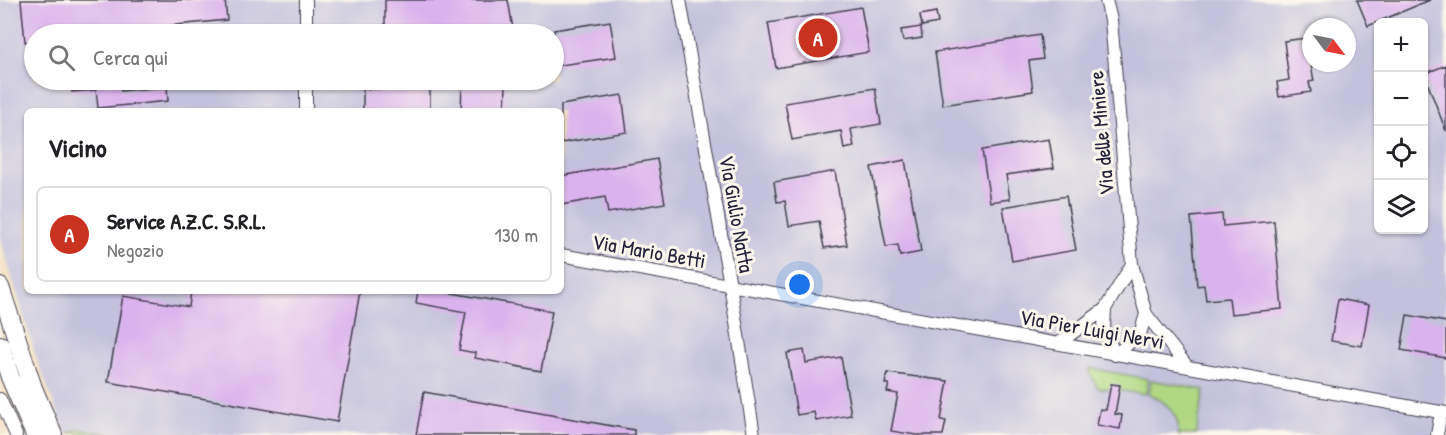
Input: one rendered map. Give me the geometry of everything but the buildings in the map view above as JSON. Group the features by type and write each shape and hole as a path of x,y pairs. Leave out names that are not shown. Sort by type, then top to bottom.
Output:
{"highway":[{"path":"0,287 33,387 53,435"},
{"path":"0,345 10,377 35,435"},
{"path":"33,387 62,435"}],"street":[{"path":"306,0 306,24"},
{"name":"Via Giulio Natta","path":"680,0 754,435"},
{"name":"Via delle Miniere","path":"1106,0 1111,20 1132,264 1146,314 1186,365"},
{"path":"306,90 306,108"},
{"name":"Via Mario Betti","path":"564,256 730,285"},
{"path":"1059,343 1105,309 1132,264"},
{"name":"Via Pier Luigi Nervi","path":"730,285 1444,413"},
{"path":"1105,309 1104,329 1115,355 1140,334 1146,314"},
{"path":"0,399 16,435"},
{"path":"1437,435 1444,413"}],"shaded area":[{"path":"0,0 1446,0 1446,435 115,435 78,429 66,435 37,360 0,238"}],"green space":[{"path":"1090,368 1148,379 1146,394 1098,388 1090,374"},
{"path":"1151,380 1204,390 1196,435 1178,435 1177,422 1171,410 1149,394"},
{"path":"78,429 112,435 69,433"}],"place":[{"name":"Service A.Z.C. S.R.L.","path":"818,38"}]}
